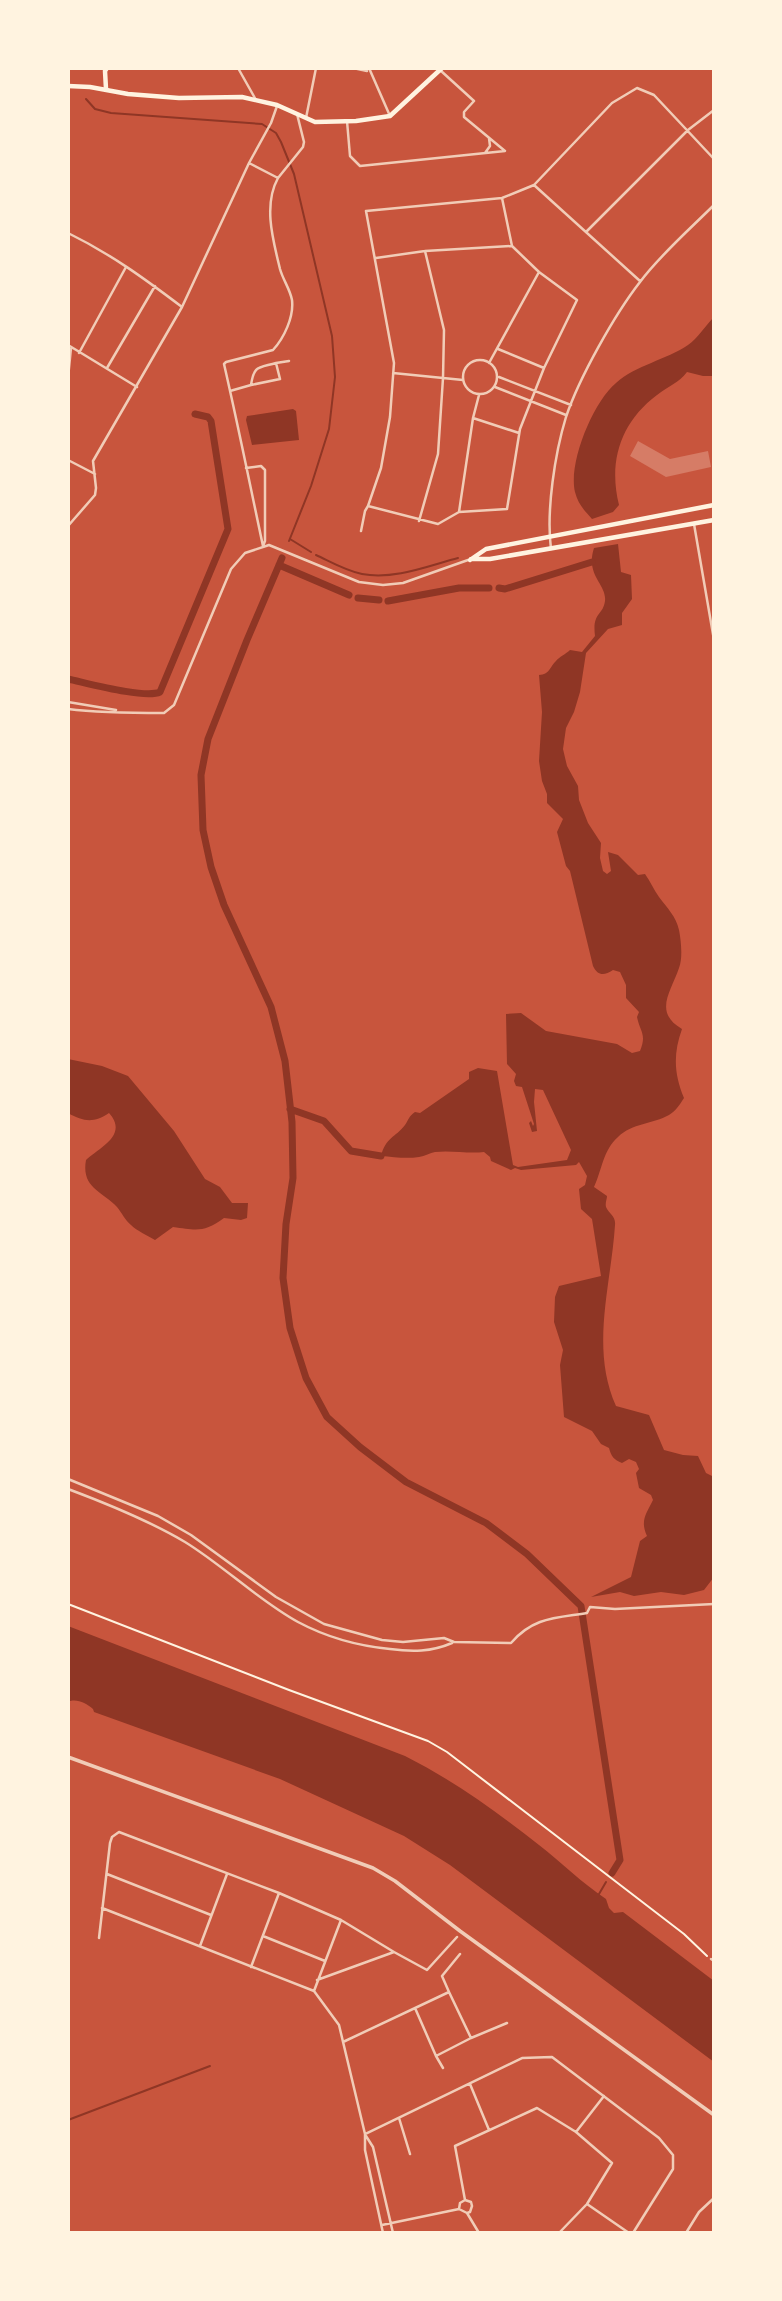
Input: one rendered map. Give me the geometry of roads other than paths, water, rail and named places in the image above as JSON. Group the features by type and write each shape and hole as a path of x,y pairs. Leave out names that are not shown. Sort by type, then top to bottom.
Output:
{"main road":[{"path":"105,69 106,89"},
{"path":"68,86 179,98 242,97 277,105 315,122 347,121 390,116 441,69"},
{"path":"470,559 486,549 714,505"},
{"path":"470,559 490,559 714,520"}],"street":[{"path":"238,68 256,100"},
{"path":"306,118 316,68"},
{"path":"353,68 369,70 390,116"},
{"path":"347,121 350,156 360,166 505,151 464,117 464,112 474,101 441,69"},
{"path":"362,531 365,511 381,468 390,417 394,363 366,211 502,198 534,185 611,103 637,88 654,95 714,159"},
{"path":"68,526 95,495 93,461 182,307 249,163 271,124 277,105"},
{"path":"586,232 688,130 714,110"},
{"path":"263,546 224,364 273,350 284,334 291,314 292,301 280,270 270,210 273,188 279,176 303,147 297,114"},
{"path":"484,154 490,146 489,138"},
{"path":"249,163 279,176"},
{"path":"534,185 640,281"},
{"path":"368,506 438,524 459,512 507,509 519,433 529,401 577,300 538,272 512,246 502,198"},
{"path":"551,548 551,496 570,405 605,338 640,281 714,205"},
{"path":"68,233 102,249 127,265 182,307"},
{"path":"375,258 425,251 512,246"},
{"path":"419,520 438,454 443,378 444,330 425,251"},
{"path":"79,353 127,265"},
{"path":"489,363 538,272"},
{"path":"107,368 155,286"},
{"path":"68,378 70,347 137,387"},
{"path":"497,348 544,368"},
{"path":"478,360 489,363 498,376 495,387 480,395 469,390 463,380 465,369 478,360"},
{"path":"251,385 256,368 289,361"},
{"path":"230,391 280,379 276,363"},
{"path":"393,373 463,380"},
{"path":"498,376 570,405"},
{"path":"495,387 567,415"},
{"path":"459,512 473,418 480,395"},
{"path":"473,418 519,433"},
{"path":"68,460 95,474"},
{"path":"246,468 261,466 265,470 263,546"},
{"path":"694,524 714,640"},
{"path":"68,709 104,713 164,713 174,705 231,569 245,553 263,546 269,545 289,552 359,582 383,585 403,583 470,559"},
{"path":"68,702 119,711"},
{"path":"68,1479 131,1503 165,1520 191,1535 276,1597 324,1624 382,1640 406,1642 444,1638 454,1642 511,1643 520,1633 539,1621 587,1613 590,1608 714,1604"},
{"path":"68,1489 117,1507 185,1542 298,1622 352,1643 406,1651 438,1650 454,1642"},
{"path":"159,1528 165,1520"},
{"path":"406,1642 406,1651"},
{"path":"68,1757 373,1868 395,1881 714,2115"},
{"path":"99,1938 110,1843 112,1837 119,1832 279,1893 341,1920 427,1970 457,1937"},
{"path":"106,1874 211,1915"},
{"path":"199,1946 227,1874"},
{"path":"251,1967 279,1893"},
{"path":"102,1908 313,1991 339,2025 365,2134 365,2150 383,2233"},
{"path":"313,1991 341,1920"},
{"path":"263,1936 325,1961"},
{"path":"317,1980 394,1951"},
{"path":"460,1954 442,1976 471,2038"},
{"path":"343,2042 449,1992"},
{"path":"415,2008 443,2068"},
{"path":"436,2056 507,2023"},
{"path":"365,2134 522,2058 552,2057 659,2138 673,2155 674,2169 631,2233 587,2204"},
{"path":"470,2084 489,2130"},
{"path":"576,2132 604,2096"},
{"path":"465,2200 455,2146 537,2108 576,2132 612,2163 587,2204 559,2233"},
{"path":"399,2118 410,2154"},
{"path":"365,2134 373,2147 393,2233"},
{"path":"686,2233 699,2212 714,2197"},
{"path":"459,2209 460,2203 465,2200"},
{"path":"465,2200 472,2206 467,2213"},
{"path":"382,2225 459,2209 467,2213 479,2233"},
{"path":"471,2233 472,2224"}],"waterway":[{"path":"86,99 95,109 111,113 262,124 276,133 281,142 294,174 332,336 335,377 329,429 311,486 289,541"},
{"path":"68,679 129,692 160,692 228,529 211,421 208,417 195,414"},
{"path":"290,539 311,552"},
{"path":"316,555 350,571 374,575 411,571 458,558"},
{"path":"282,558 208,739 201,775 203,830 211,867 224,905 271,1007 285,1061 292,1122 293,1178 286,1224 283,1278 290,1328 306,1378 327,1417 360,1447 406,1482 486,1523 527,1554 581,1606 620,1860 612,1873"},
{"path":"499,588 505,589 592,562"},
{"path":"279,565 349,595"},
{"path":"388,601 459,588 489,588"},
{"path":"358,598 379,600"},
{"path":"290,1109 324,1121 351,1151 381,1156"},
{"path":"599,1894 606,1882"},
{"path":"68,2120 210,2066"}]}
